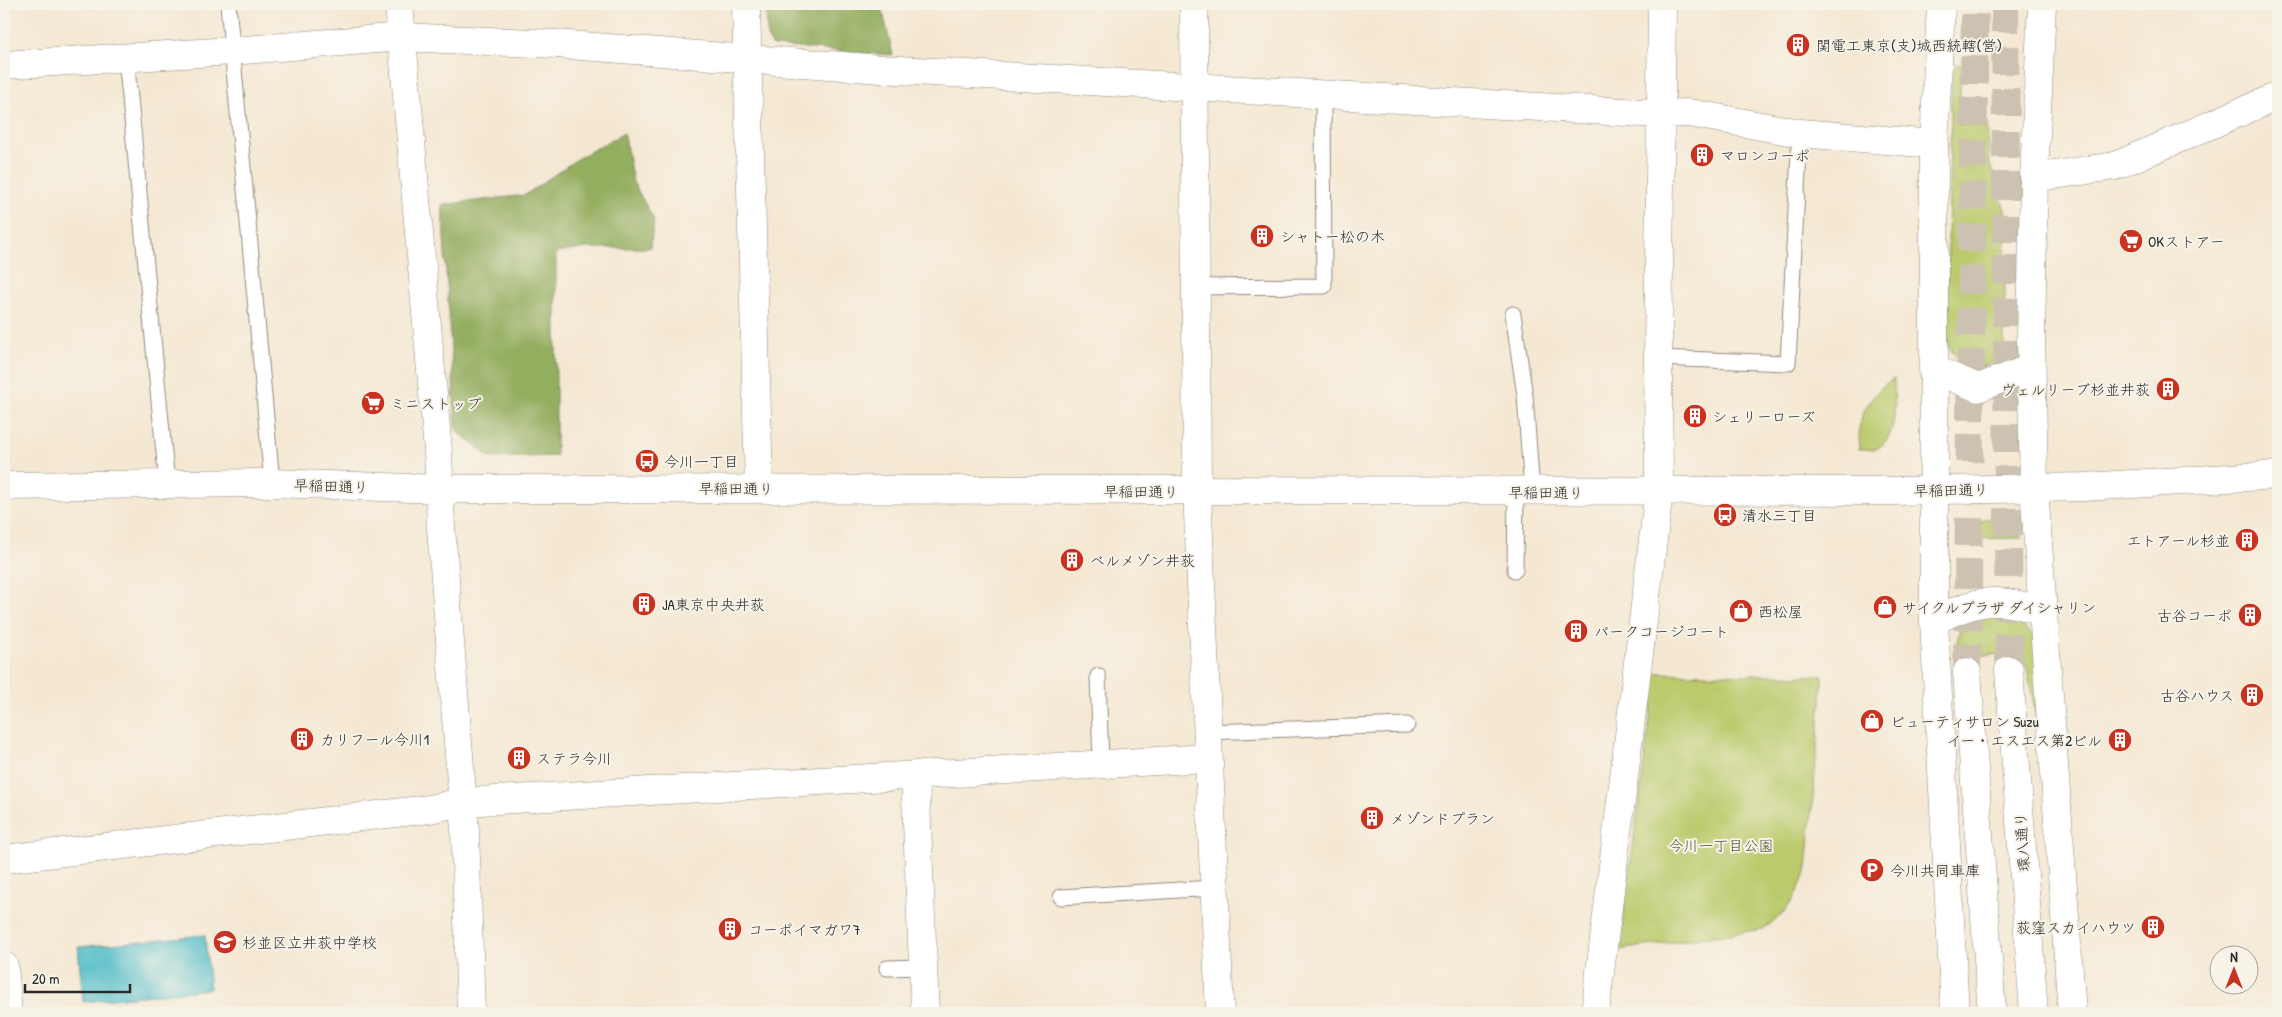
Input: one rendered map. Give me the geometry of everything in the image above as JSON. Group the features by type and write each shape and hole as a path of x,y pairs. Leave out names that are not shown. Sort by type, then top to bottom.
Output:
{"street":[{"path":"399,4 438,451 439,488 463,802 471,1013"},
{"path":"746,4 759,488"},
{"path":"1194,4 1197,491 1220,1013"},
{"path":"1595,1013 1659,492 1658,358 1662,4"},
{"path":"1941,4 1934,144 1934,621 1955,1013"},
{"path":"2042,4 2034,178 2031,368 2034,488 2072,1013"},
{"path":"4,65 232,51 401,37 556,44 747,60 1660,114 1689,113 1800,133 1934,144"},
{"path":"2034,178 2116,166 2278,96"},
{"path":"1933,369 1978,388 2031,368"},
{"name":"早稲田通り","path":"4,486 272,483 439,488 1659,492 2034,488 2278,475"},
{"path":"1934,621 1960,608 1990,601 2020,603 2043,612"},
{"name":"環八通り","path":"2009,670 2034,1013"},
{"path":"1967,672 1992,1013"},
{"path":"4,859 419,810 463,802 1101,764 1208,745"},
{"path":"915,775 925,1013"},
{"path":"4,966 8,1013"}],"lane":[{"path":"228,4 272,483"},
{"path":"126,57 166,484"},
{"path":"1197,288 1324,286 1323,94"},
{"path":"1658,358 1788,363 1800,133"},
{"path":"1513,314 1525,396 1524,492 1515,570"},
{"path":"1098,676 1101,764"},
{"path":"1208,745 1407,725"},
{"path":"1061,897 1214,888"},
{"path":"887,968 923,967"}],"green space":[{"path":"766,4 881,4 893,55 773,46 767,37"},
{"path":"1952,64 1961,65 1959,125 1987,125 1990,164 2006,213 2004,348 1989,365 1981,367 1963,363 1955,356 1946,336"},
{"path":"624,133 633,182 654,220 650,248 587,248 556,253 556,456 490,458 456,430 442,205 525,195 580,157"},
{"path":"1894,379 1895,408 1889,437 1875,449 1859,449 1859,425 1865,409 1878,391"},
{"path":"1990,518 2011,524 2023,538 1956,539 1977,522"},
{"path":"1989,614 2011,616 2037,638 2040,738 2027,668 2018,655 1975,656 1957,662 1960,629 1969,620"},
{"name":"今川一丁目公園","path":"1656,673 1823,676 1807,870 1786,910 1763,929 1619,950"}],"water":[{"path":"205,935 210,989 83,1002 78,947"}],"tunnel":[{"path":"1967,672 1975,4"},
{"path":"2005,4 2009,670"}],"place":[{"name":"関電工東京(支)城西統轄(営)","path":"1798,45"},
{"name":"マロンコーポ","path":"1702,155"},
{"name":"シャトー松の木","path":"1262,236"},
{"name":"OKストアー","path":"2131,241"},
{"name":"ヴェルリーブ杉並井荻","path":"2168,389"},
{"name":"ミニストップ","path":"373,403"},
{"name":"シェリーローズ","path":"1695,416"},
{"name":"今川一丁目","path":"647,461"},
{"name":"清水三丁目","path":"1725,515"},
{"name":"エトアール杉並","path":"2247,540"},
{"name":"ベルメゾン井荻","path":"1072,560"},
{"name":"JA東京中央井荻","path":"644,604"},
{"name":"サイクルプラザ ダイシャリン","path":"1885,607"},
{"name":"西松屋","path":"1741,611"},
{"name":"古谷コーポ","path":"2250,615"},
{"name":"パークコージコート","path":"1576,631"},
{"name":"古谷ハウス","path":"2252,695"},
{"name":"ビューティサロン Suzu","path":"1872,721"},
{"name":"カリフール今川1","path":"302,739"},
{"name":"イー・エスエス第2ビル","path":"2120,740"},
{"name":"ステラ今川","path":"519,758"},
{"name":"メゾンドプラン","path":"1372,818"},
{"name":"今川共同車庫","path":"1872,870"},
{"name":"荻窪スカイハウツ","path":"2153,927"},
{"name":"コーポイマガワ7","path":"730,929"},
{"name":"杉並区立井荻中学校","path":"225,942"}]}
